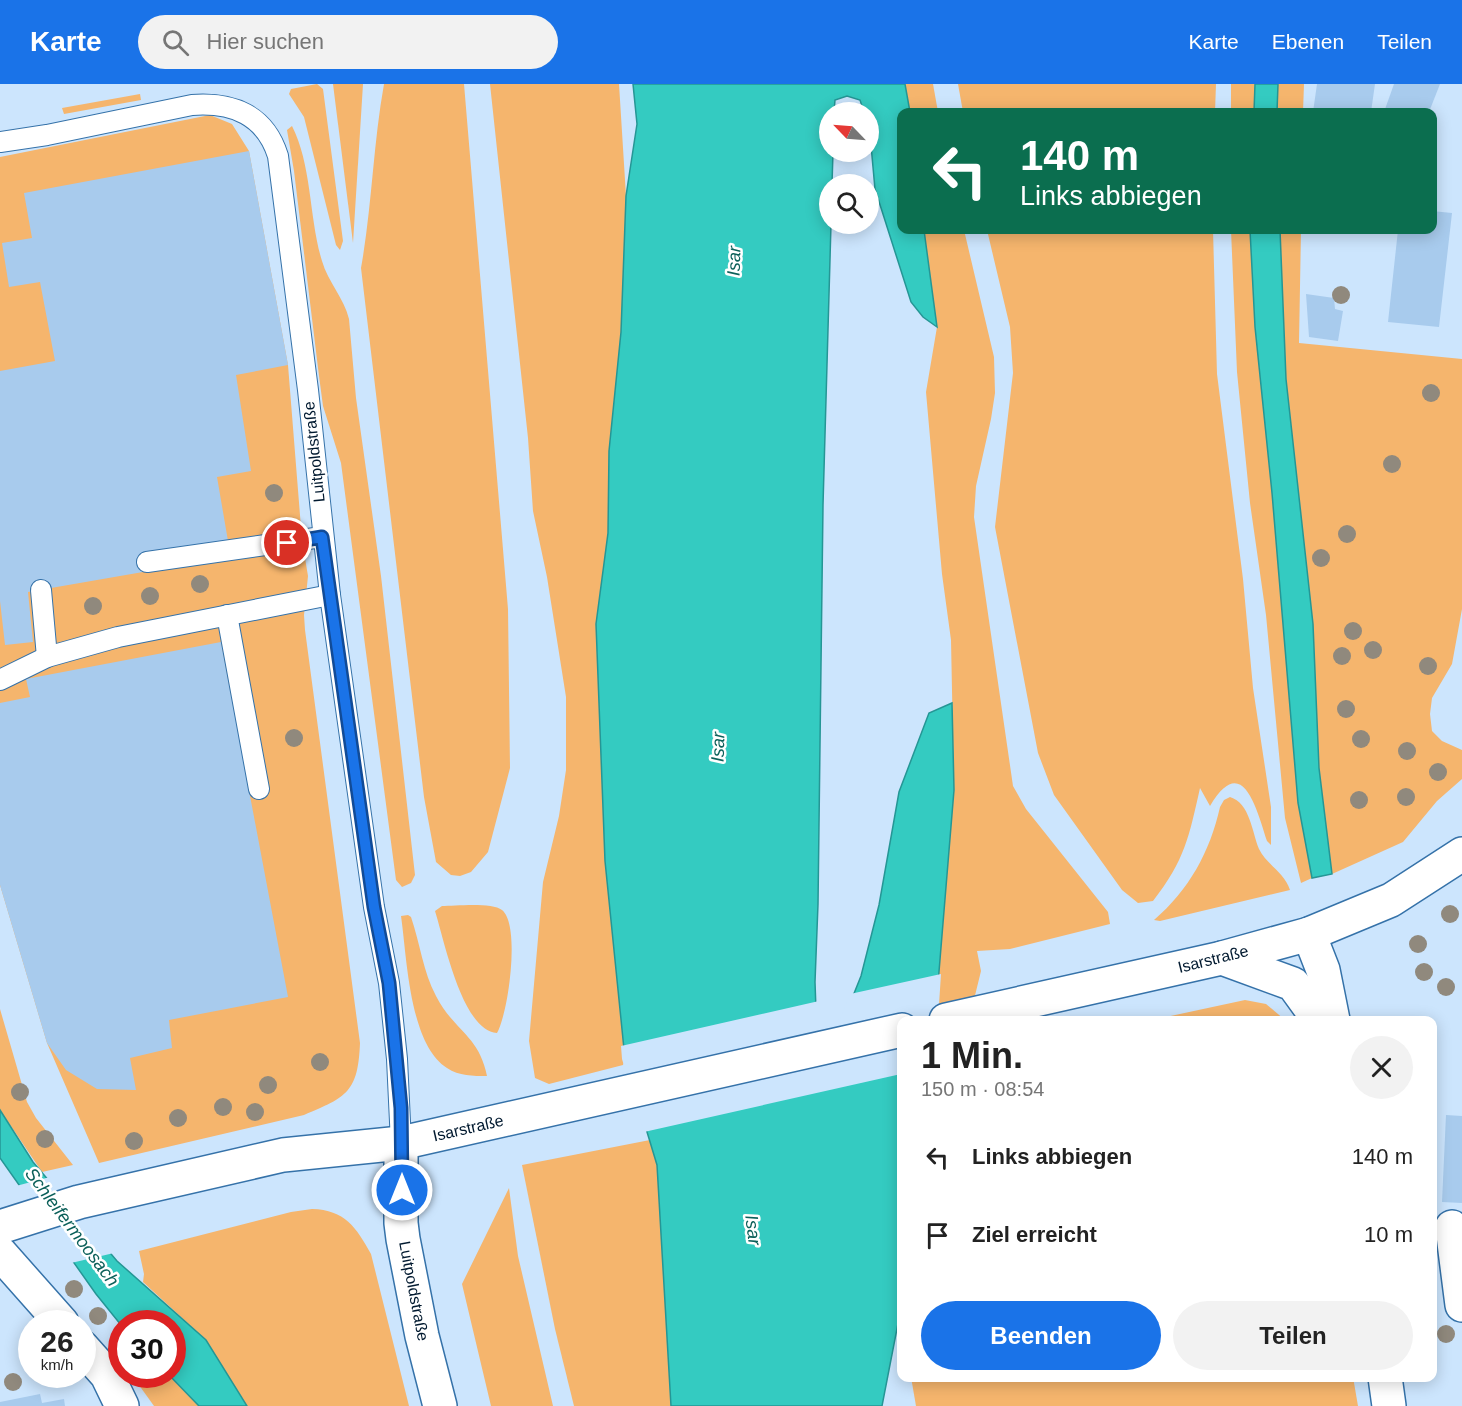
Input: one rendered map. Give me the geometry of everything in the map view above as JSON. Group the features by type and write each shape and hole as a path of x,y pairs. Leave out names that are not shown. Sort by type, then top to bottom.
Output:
{"main road":[{"name":"Isarstraße","path":"964,1016 1222,958 1309,934 1391,900 1462,855"},
{"path":"1309,934 1323,970 1332,1016"},
{"path":"1222,958 1293,984 1316,1016"},
{"name":"Isarstraße","path":"0,1227 79,1202 286,1155 401,1143 897,1031"},
{"name":"Luitpoldstraße","path":"401,1143 403,1239 422,1336 440,1406"},
{"path":"1452,1227 1462,1305"},
{"path":"0,1253 50,1310"},
{"path":"96,1363 107,1375 122,1406"},
{"path":"1386,1382 1389,1406"}],"lane":[{"name":"Luitpoldstraße","path":"0,142 47,135 192,105 210,104 224,105 253,118 273,139 279,156 308,390 330,595 381,905 397,1059 401,1143"},
{"path":"147,562 322,537"},
{"path":"41,590 46,657"},
{"path":"0,680 46,657 118,637 330,595"},
{"path":"227,615 258,789"}],"shaded area":[{"path":"317,84 323,89 343,241 340,250 336,245 304,117 289,94 291,89"},
{"path":"333,84 363,84 353,243"},
{"path":"384,84 464,84 508,609 510,768 488,852 471,872 460,876 451,875 436,862 424,797 361,268"},
{"path":"490,84 619,84 626,196 621,332 609,451 608,533 596,624 605,861 625,1059 623,1065 549,1084 535,1078 529,1041 543,882 559,816 566,770 566,697 547,577 533,511 528,438"},
{"path":"905,84 933,84 937,108 909,108"},
{"path":"958,84 1216,84 1215,108 962,108"},
{"path":"1231,84 1255,84 1254,108 1231,108"},
{"path":"1278,84 1304,84 1303,108 1277,108"},
{"path":"140,94 141,100 64,114 62,108"},
{"path":"210,115 232,124 249,151 288,365 302,540 308,576 304,615 305,630 360,1043 359,1059 353,1083 347,1091 331,1103 304,1115 99,1163 47,1043 0,885 0,157"},
{"path":"292,126 307,175 322,261 349,319 356,398 381,576 415,875 411,883 402,887 396,880 341,463 323,406 287,130"},
{"path":"925,234 965,234 994,357 995,393 976,486 974,517 1013,786 1026,809 1108,912 1110,924 1010,949 977,951 981,971 970,1016 935,1016 954,790 951,640 942,574 926,392 937,327"},
{"path":"988,234 1213,234 1217,374 1243,579 1253,688 1271,807 1271,845 1267,841 1253,802 1247,791 1240,785 1231,784 1222,790 1210,806 1200,788 1193,821 1179,860 1153,901 1138,903 1122,890 1054,795 1038,753 995,527 1013,373 1010,327"},
{"path":"1231,234 1250,234 1255,327 1272,493 1298,803 1312,878 1301,883 1285,818 1266,615 1250,503 1237,372"},
{"path":"1280,234 1301,234 1299,343 1462,359 1462,609 1452,664 1432,698 1430,714 1432,731 1442,741 1462,750 1462,779 1437,801 1403,842 1332,874 1319,768 1313,624 1286,379"},
{"path":"1230,797 1242,805 1259,849 1266,860 1284,878 1290,890 1160,921 1154,920 1188,883 1204,855 1220,807 1224,800"},
{"path":"442,906 490,906 502,910 508,919 512,950 511,970 505,1008 497,1033 485,1028 474,1017 464,1001 449,961 435,911"},
{"path":"401,916 411,917 436,996 478,1051 487,1076 471,1076 452,1071 434,1056 425,1040 417,1020 408,976"},
{"path":"1245,1000 1266,1004 1280,1016 1171,1016"},
{"path":"0,1009 27,1102 36,1118 73,1165 42,1172 0,1110"},
{"path":"650,1140 657,1165 671,1406 574,1406 555,1329 522,1165"},
{"path":"509,1188 518,1256 553,1406 491,1406 462,1284"},
{"path":"323,1210 341,1217 354,1228 371,1254 409,1406 247,1406 206,1340 186,1322 186,1310 173,1310 143,1282 144,1274 139,1251 291,1212"},
{"path":"912,1382 1354,1382 1358,1406 916,1406"},
{"path":"141,1388 181,1388 199,1406 154,1406"}],"water":[{"name":"Isar","path":"633,84 905,84 909,108 897,108 897,234 925,234 937,327 923,317 911,302 879,202 879,174 874,174 873,162 879,162 879,102 861,102 847,96 835,102 819,102 819,162 833,162 832,174 819,174 819,234 831,234 823,505 815,982 816,1010 830,1028 843,1021 861,976 879,905 899,792 929,713 952,703 954,790 935,1016 897,1016 897,1329 882,1406 671,1406 657,1165 625,1059 605,861 596,624 608,533 609,451 621,332 626,196 637,124"},
{"path":"1255,84 1278,84 1277,108 1254,108"},
{"path":"1250,234 1280,234 1286,379 1313,624 1319,768 1332,874 1312,878 1298,803 1272,493 1255,327"},
{"name":"Schleifermoosach","path":"0,1110 33,1162 117,1261 172,1310 109,1310 0,1158"},
{"path":"186,1322 206,1340 247,1406 199,1406 182,1388 186,1388"}],"pier":[{"path":"941,974 938,1016 897,1016 897,1075 644,1132 622,1059 621,1046 819,1001 819,1009 831,1025 840,1019 850,994"},
{"path":"50,1177 114,1253 71,1263 16,1186"}],"building":[{"path":"1317,84 1375,84 1372,108 1314,108"},
{"path":"1394,84 1440,84 1431,108 1385,108"},
{"path":"249,151 288,365 236,375 251,471 217,477 228,541 141,555 143,572 28,592 33,642 5,645 0,601 0,371 55,361 40,282 9,287 2,243 32,238 24,193"},
{"path":"1437,212 1452,213 1439,327 1388,322 1398,234 1437,234"},
{"path":"1306,294 1334,298 1335,309 1343,311 1338,341 1309,337"},
{"path":"221,642 288,997 169,1020 172,1048 130,1058 136,1090 97,1089 66,1070 47,1043 0,885 0,703 30,697 26,679"},
{"path":"1446,1115 1462,1116 1462,1203 1442,1202"},
{"path":"40,1394 42,1403 64,1399 65,1406 0,1406 0,1402"}],"route":[{"path":"287,543 322,537 374,907 389,983 401,1108 402,1190"}]}
